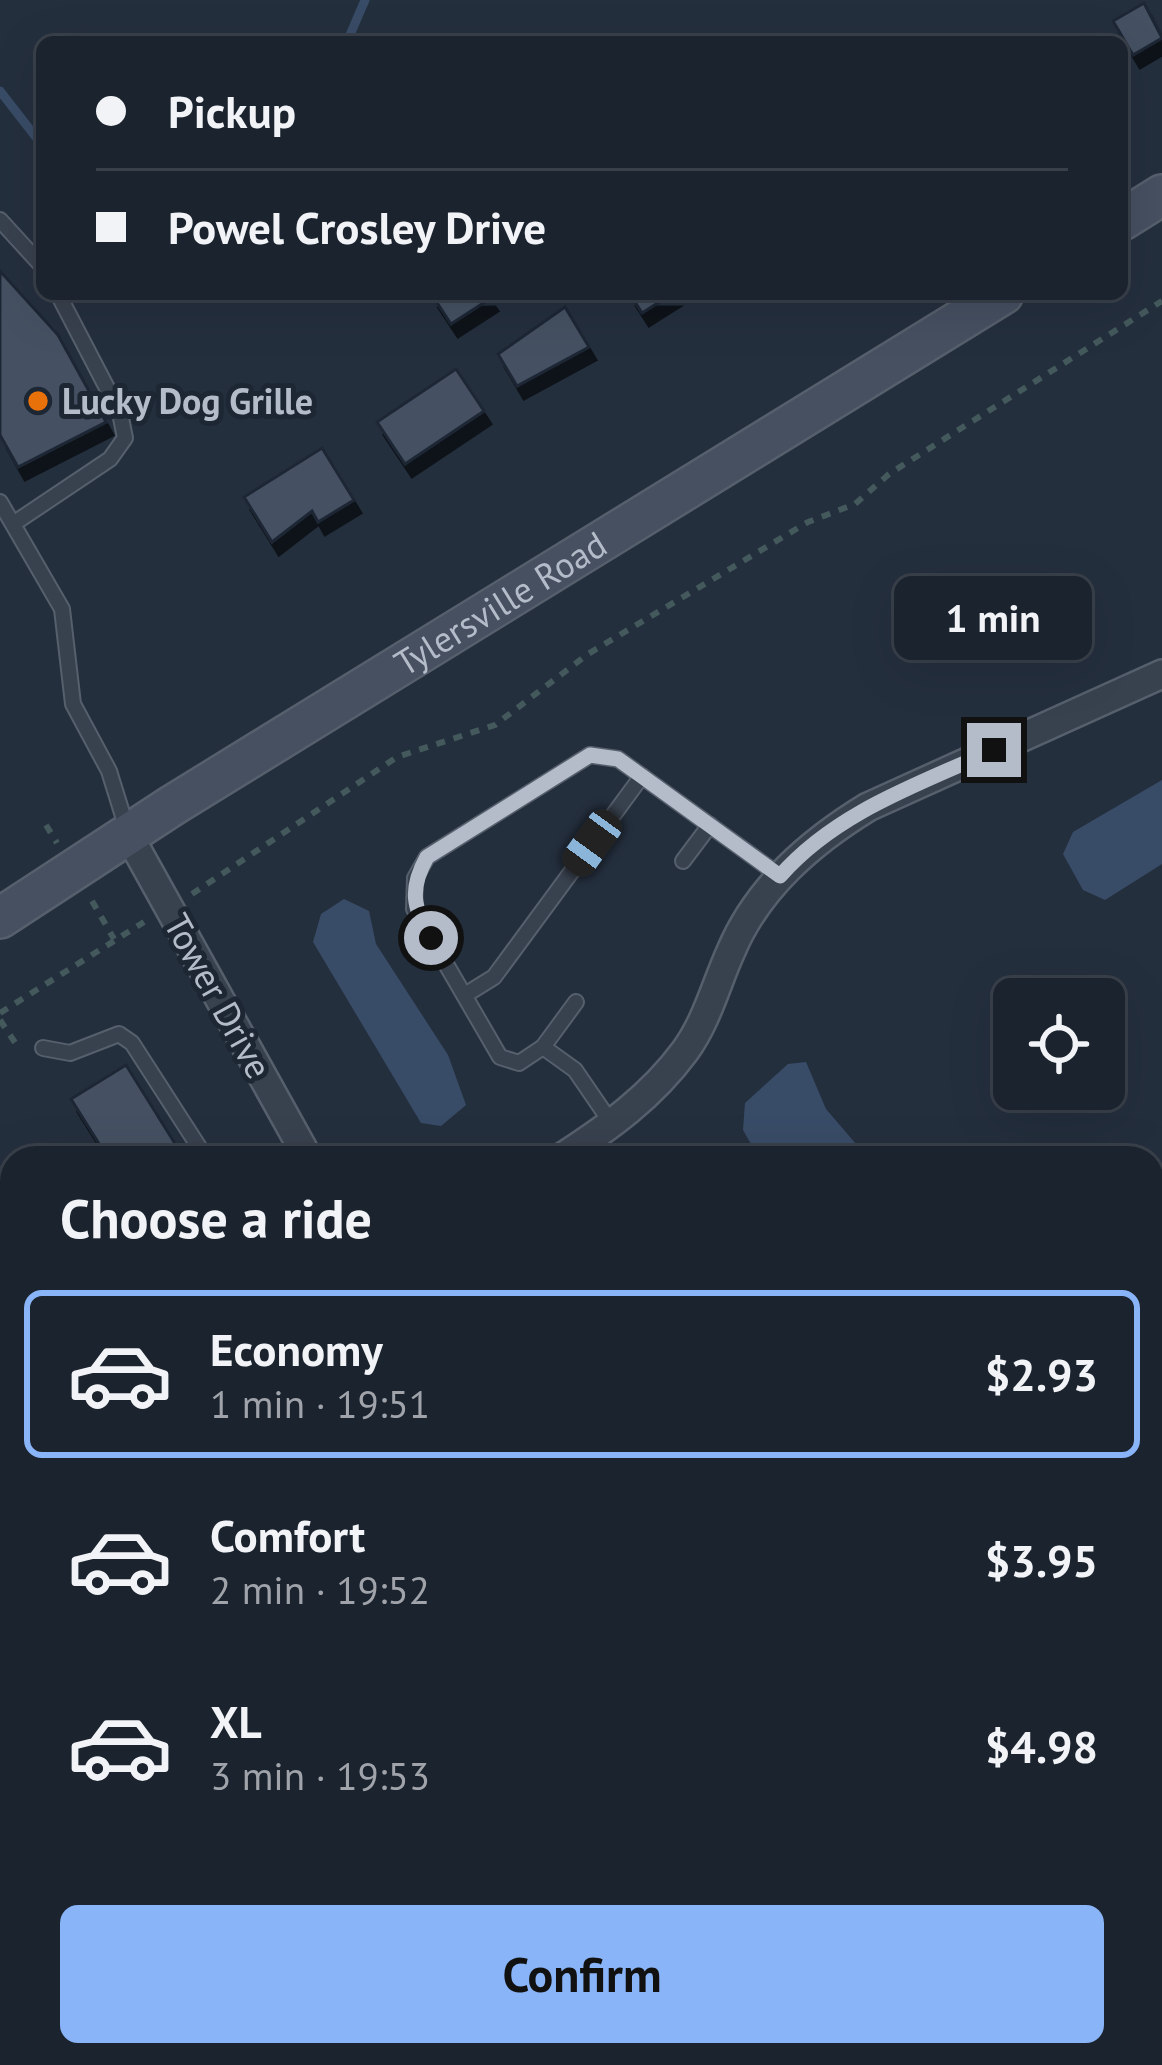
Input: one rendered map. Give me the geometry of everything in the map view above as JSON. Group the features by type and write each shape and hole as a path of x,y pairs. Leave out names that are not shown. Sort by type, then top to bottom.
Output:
{"main road":[{"path":"1128,216 1162,195"},
{"name":"Tylersville Road","path":"0,917 993,300"}],"street":[{"path":"579,1146 662,1080 688,1047 733,946 780,876 825,833 868,807 1162,674"},
{"name":"Tower Drive","path":"128,834 301,1146"}],"lane":[{"path":"0,220 36,259"},
{"path":"13,524 110,459 125,438 120,413 61,300"},
{"path":"0,502 62,609 74,704 109,771 128,834"},
{"path":"576,1002 543,1047 519,1063 500,1057 414,909 415,878 427,857 590,755 618,759 780,876"},
{"path":"465,995 494,977 642,776"},
{"path":"683,861 710,825"},
{"path":"43,1048 70,1053 119,1034 132,1043 198,1146"},
{"path":"543,1047 575,1070 612,1124"}],"path":[{"path":"213,882 397,757 495,725 589,654 808,522 855,504 889,474 1162,301"},
{"path":"17,1047 0,1016 114,939"}],"water":[{"path":"1162,780 1162,864 1105,900 1083,890 1063,854 1073,832"},
{"path":"344,899 369,911 376,944 448,1055 466,1105 441,1126 421,1123 313,942 321,914"},
{"path":"806,1062 826,1109 858,1146 752,1146 743,1130 745,1103 788,1064"}],"building":[{"path":"1144,3 1162,38 1133,55 1128,36 1122,36 1113,21"},
{"path":"0,271 58,335 106,422 18,467 0,435"},
{"path":"435,300 488,300 451,324"},
{"path":"634,300 663,300 642,313"},
{"path":"565,307 589,347 517,386 498,354"},
{"path":"456,369 484,411 405,464 377,422"},
{"path":"322,448 354,500 318,522 312,511 272,542 244,497"},
{"path":"126,1065 177,1146 100,1146 71,1099"}],"waterway":[{"path":"350,36 365,0"},
{"path":"0,91 36,137"}],"place":[{"name":"Lucky Dog Grille","path":"38,401"}],"route":[{"path":"431,938 414,909 415,878 427,857 590,755 618,759 780,876 825,833 868,807 994,750"}]}
